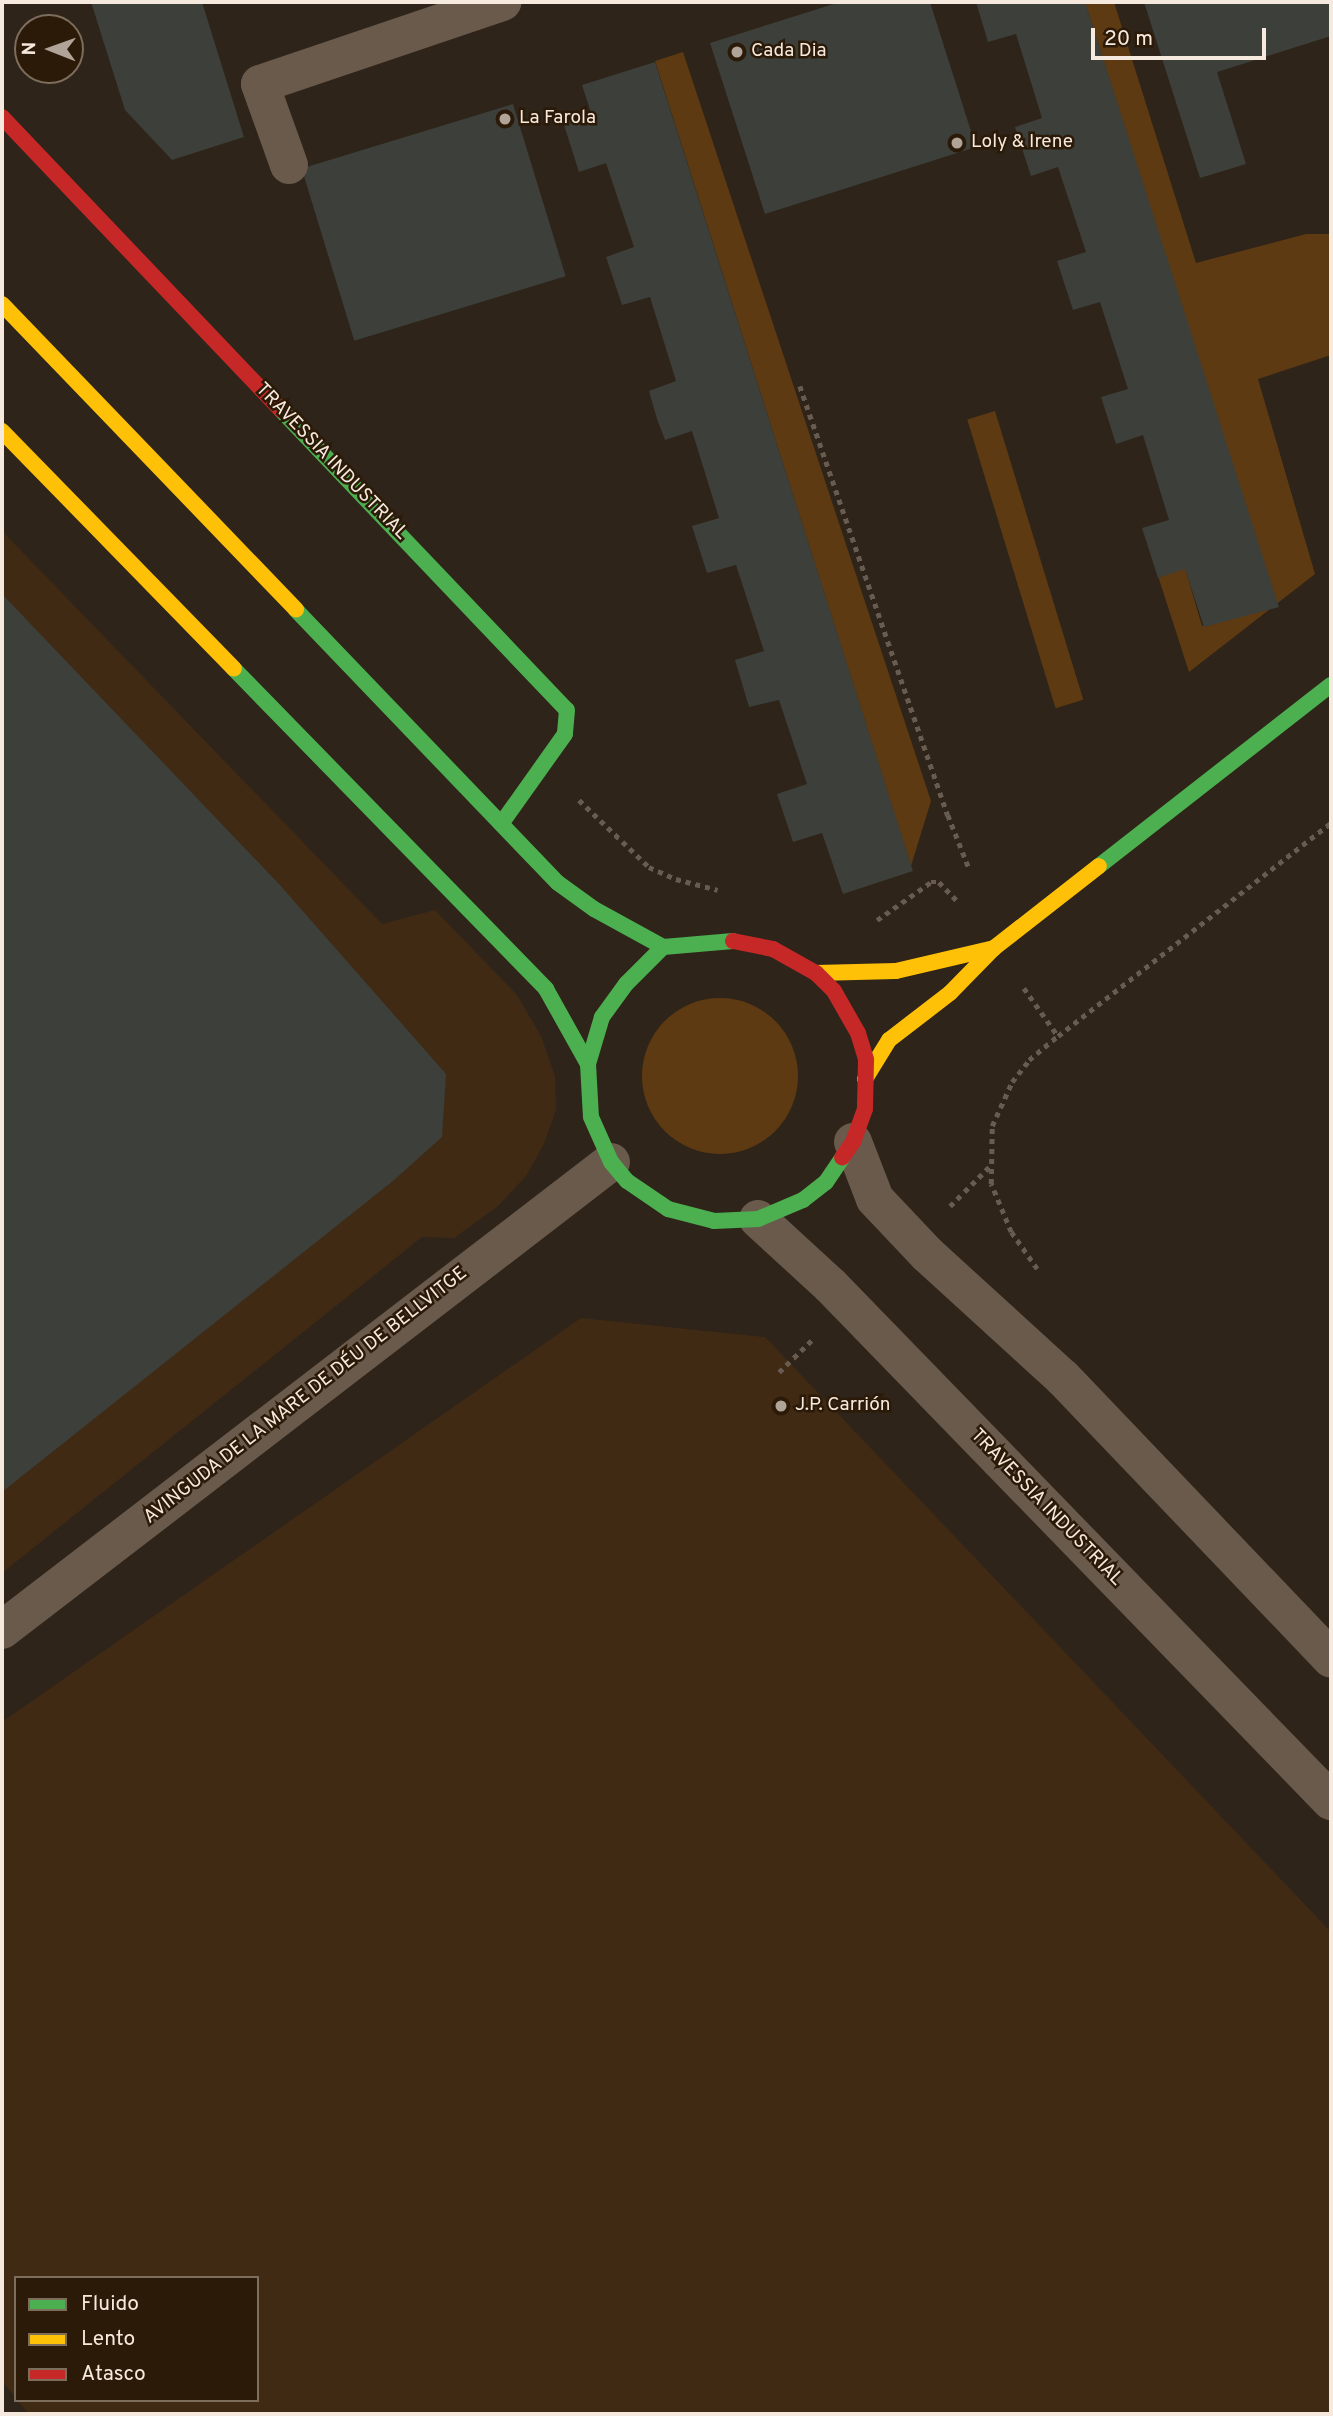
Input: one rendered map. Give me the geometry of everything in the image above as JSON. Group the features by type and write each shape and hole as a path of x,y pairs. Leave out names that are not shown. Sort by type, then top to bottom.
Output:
{"street":[{"path":"289,165 260,84 502,2"},
{"name":"TRAVESSIA INDUSTRIAL","path":"2,117 568,710 565,734 501,824"},
{"path":"2,304 558,883 594,909 663,947 733,941 773,948 816,973 834,991 858,1033 866,1060 865,1109 853,1142 825,1182 810,1194 758,1219 714,1222 668,1209 627,1181 611,1162 592,1117 587,1064 602,1017 626,984 663,947"},
{"path":"2,431 546,989 587,1064"},
{"path":"865,1079 889,1040 950,993 994,948 1331,685"},
{"path":"816,973 896,971 994,948"},
{"path":"853,1142 875,1199 927,1254 1063,1378 1331,1658"},
{"name":"AVINGUDA DE LA MARE DE DÉU DE BELLVITGE","path":"2,1630 611,1162"},
{"name":"TRAVESSIA INDUSTRIAL","path":"758,1219 831,1286 1331,1801"}],"path":[{"path":"800,386 948,815 969,868"},
{"path":"594,814 649,867 676,879"},
{"path":"1037,1269 998,1207 991,1184 992,1126 1001,1102 1029,1060 1331,822"},
{"path":"947,1209 990,1166"},
{"path":"779,1372 821,1331"}],"shaded area":[{"path":"1085,2 1114,2 1196,263 1306,234 1331,234 1331,355 1258,379 1315,574 1189,672 1158,576 1185,568 1202,626 1275,602"},
{"path":"683,52 931,801 911,866 655,61"},
{"path":"995,411 1083,700 1056,708 967,419"},
{"path":"2,531 382,924 435,910 517,995 541,1036 555,1076 556,1110 544,1144 526,1176 498,1206 454,1238 422,1237 2,1573"},
{"path":"720,998 750,1004 775,1021 792,1046 798,1076 792,1106 775,1131 750,1148 720,1154 690,1148 665,1131 648,1106 642,1076 648,1046 665,1021 690,1004"},
{"path":"581,1318 765,1337 1331,1932 1331,2414 29,2414 19,2402 259,2402 259,2276 14,2276 14,2396 2,2381 2,1722"}],"building":[{"path":"91,2 202,2 244,137 172,160 125,110"},
{"path":"840,2 930,2 976,147 765,214 710,43"},
{"path":"976,2 1085,2 1279,607 1204,627 1185,569 1158,578 1142,528 1169,520 1143,435 1116,444 1101,397 1128,389 1100,302 1073,310 1057,261 1086,252 1058,167 1031,176 1015,127 1042,118 1016,34 988,42"},
{"path":"1144,2 1331,2 1331,36 1217,72 1246,164 1200,178"},
{"path":"655,62 913,871 843,894 822,833 793,842 777,794 807,784 779,700 749,707 735,660 764,651 736,565 707,573 692,526 719,518 692,431 665,440 657,419 649,391 676,381 650,297 622,305 606,257 634,247 606,163 579,172 563,122 591,113 582,85"},
{"path":"513,104 566,276 354,341 302,169"},
{"path":"2,594 279,884 446,1074 442,1137 393,1181 2,1492"}],"traffic: fast":[{"path":"281,410 567,710 565,734 501,824"},
{"path":"296,610 558,883 594,909 663,947"},
{"path":"234,669 546,989 588,1064"},
{"path":"1099,866 1331,685"},
{"path":"733,941 663,947 626,984 602,1017 588,1064 591,1117 611,1162 627,1181 668,1209 714,1221 758,1219 803,1200 826,1182 842,1158"}],"traffic: slow":[{"path":"2,304 296,610"},
{"path":"2,431 234,669"},
{"path":"865,1079 889,1040 950,993 994,948 1099,866"},
{"path":"816,973 896,971 994,948"}],"traffic: jam":[{"path":"2,117 281,410"},
{"path":"733,941 773,949 816,973 834,991 858,1033 866,1060 865,1109 853,1142 842,1158"}],"place":[{"name":"Cada Dia","path":"737,52"},
{"name":"La Farola","path":"505,119"},
{"name":"Loly & Irene","path":"957,143"},
{"name":"J.P. Carrión","path":"781,1406"}]}
